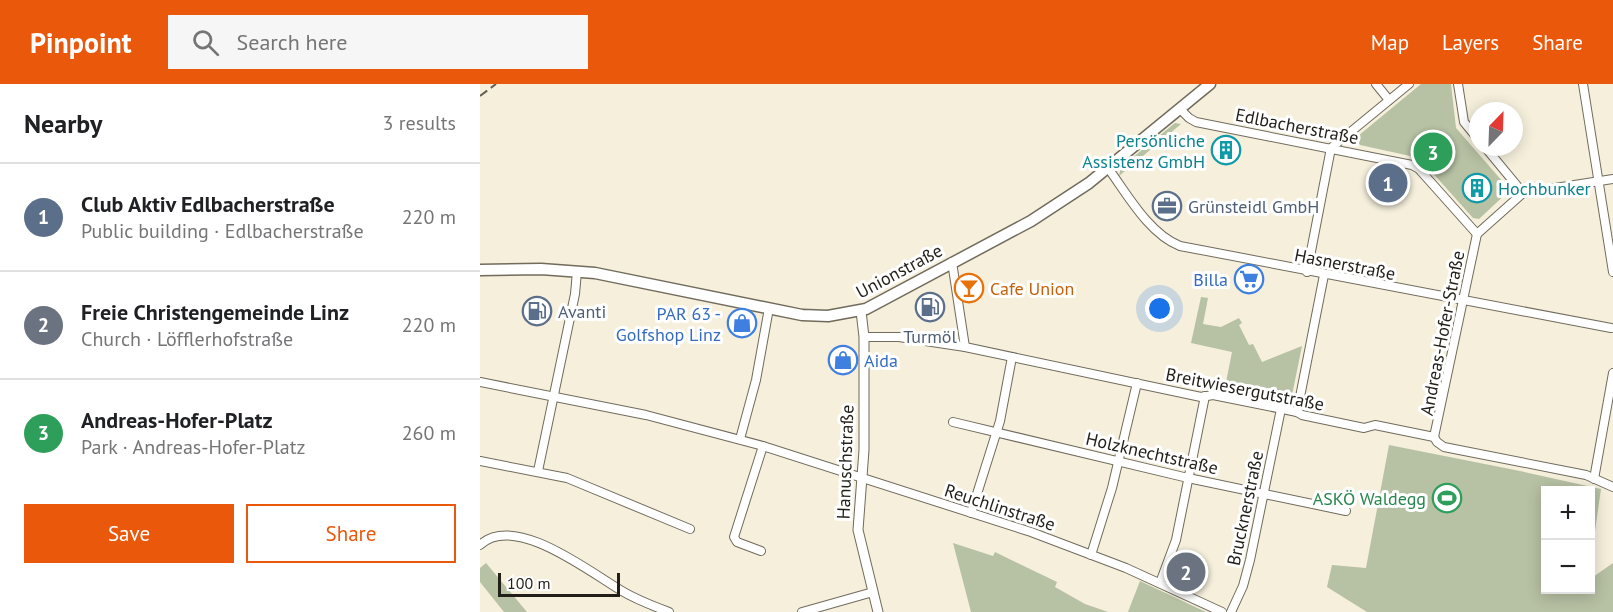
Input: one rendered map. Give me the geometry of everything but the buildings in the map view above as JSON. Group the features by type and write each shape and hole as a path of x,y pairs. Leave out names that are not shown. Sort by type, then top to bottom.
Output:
{"main road":[{"name":"Unionstraße","path":"480,270 508,268 610,275 819,316 861,311 1031,221 1073,195 1210,84"}],"street":[{"path":"1376,84 1389,100"},
{"path":"1307,272 1331,148 1409,84"},
{"path":"1458,84 1464,122 1469,128"},
{"path":"1583,84 1613,272"},
{"name":"Edlbacherstraße","path":"1180,109 1196,122 1412,165 1419,169 1477,234"},
{"path":"1492,156 1523,193"},
{"name":"Hasnerstraße","path":"1108,168 1155,230 1170,242 1186,248 1612,328"},
{"path":"1477,234 1523,193 1613,179"},
{"name":"Andreas-Hofer-Straße","path":"1434,437 1477,234"},
{"path":"952,262 965,348"},
{"path":"538,471 575,294 577,271"},
{"path":"1297,412 1324,275"},
{"path":"740,439 756,380 769,308"},
{"name":"Hanuschstraße","path":"861,311 864,337 863,478 858,510 858,530 878,612"},
{"name":"Breitwiesergutstraße","path":"864,337 899,337 965,348 1205,396 1213,395 1364,428 1375,425 1434,437 1444,447 1594,479 1613,487"},
{"path":"971,513 996,433 1012,357"},
{"path":"1594,479 1613,373"},
{"name":"Reuchlinstraße","path":"480,382 646,415 763,446 1031,532 1160,583 1222,612"},
{"path":"1091,555 1137,383"},
{"path":"1160,583 1175,546 1205,396"},
{"name":"Brucknerstraße","path":"1231,612 1246,575 1281,409"},
{"name":"Holzknechtstraße","path":"953,422 1188,478 1346,511"},
{"path":"761,551 737,542 734,537 763,446"},
{"path":"480,460 538,471 577,482 690,529"},
{"path":"480,545 489,538 506,536 540,544 567,556 633,597 669,612"},
{"path":"802,612 873,592"}],"green space":[{"path":"1421,84 1451,84 1456,128 1469,143 1469,156 1480,156 1510,190 1479,219 1473,218 1422,161 1415,157 1360,145 1357,141 1358,136"},
{"path":"1175,123 1181,124 1119,176 1121,167"},
{"path":"1201,297 1208,298 1203,324 1221,327 1239,318 1242,323 1239,325 1249,345 1253,344 1262,362 1302,346 1291,400 1225,387 1232,352 1191,343"},
{"path":"1389,445 1588,486 1541,486 1541,594 1595,594 1595,576 1613,563 1613,612 1367,612 1327,587 1332,565 1366,568"},
{"path":"1595,488 1601,489 1595,531"},
{"path":"953,543 993,556 995,552 1057,582 1055,587 1085,604 1108,612 971,612"},
{"path":"486,563 527,612 504,612 480,582 480,568"},
{"path":"1140,581 1206,612 1128,612"}],"railway":[{"path":"480,96 496,84"}],"place":[{"name":"Persönliche Assistenz GmbH","path":"1226,150"},
{"name":"Andreas-Hofer-Platz","path":"1433,152"},
{"name":"Club Aktiv Edlbacherstraße","path":"1388,183"},
{"name":"Hochbunker","path":"1477,188"},
{"name":"Grünsteidl GmbH","path":"1167,206"},
{"name":"Billa","path":"1249,279"},
{"name":"Cafe Union","path":"969,288"},
{"name":"Turmöl","path":"930,307"},
{"name":"Avanti","path":"537,311"},
{"name":"PAR 63 - Golfshop Linz","path":"742,323"},
{"name":"Aida","path":"843,360"},
{"name":"ASKÖ Waldegg","path":"1447,498"},
{"name":"Freie Christengemeinde Linz","path":"1186,572"}]}
